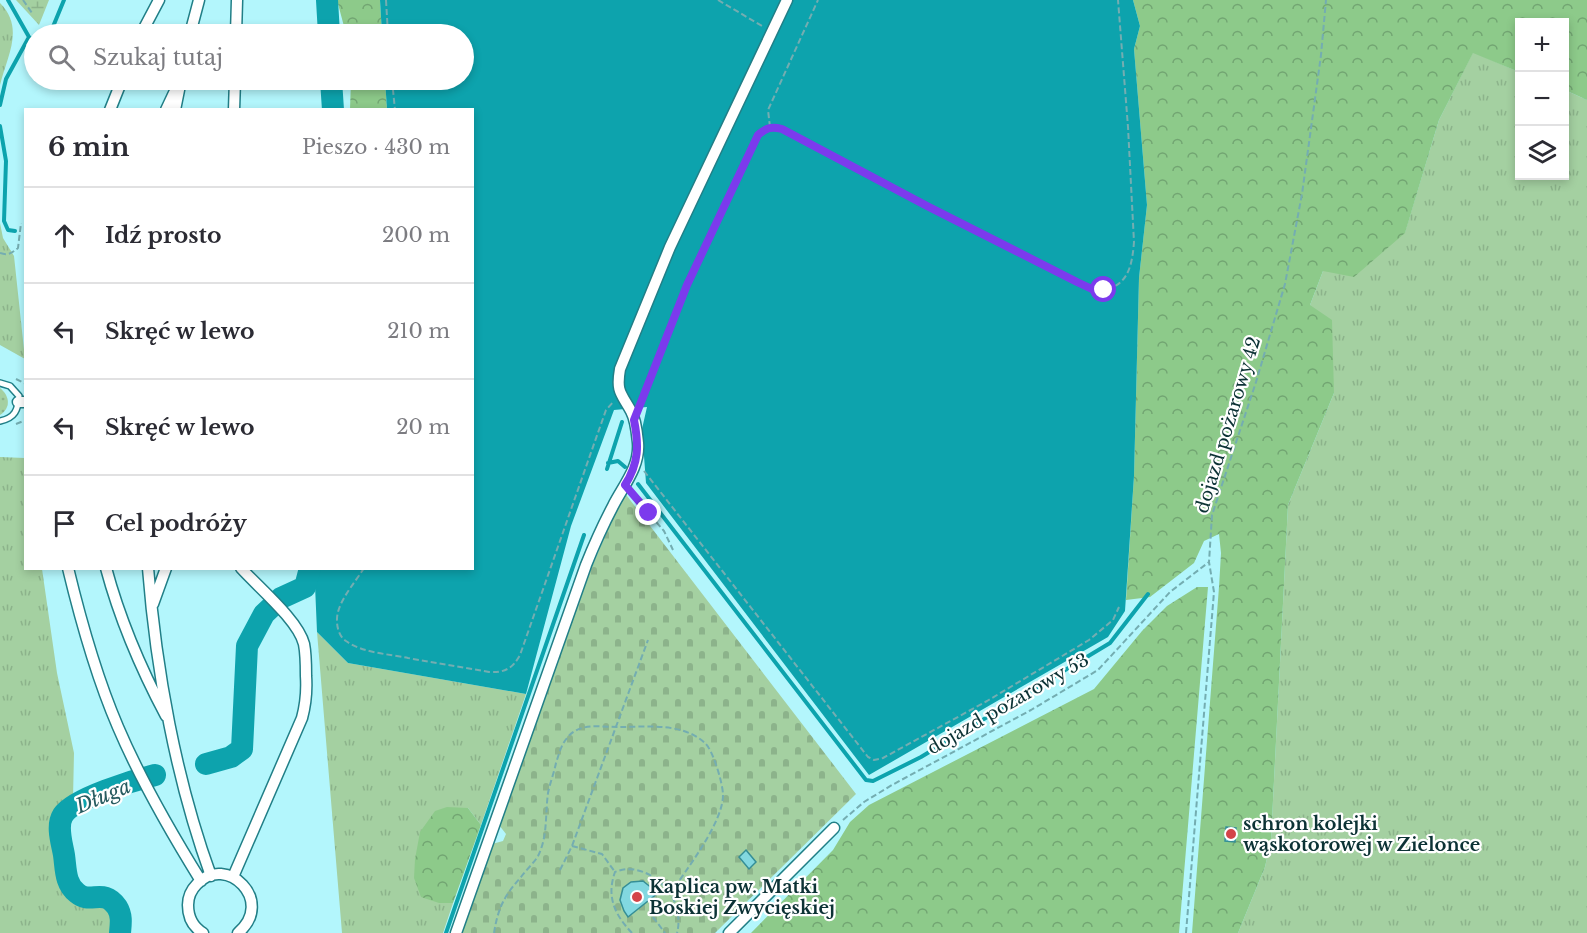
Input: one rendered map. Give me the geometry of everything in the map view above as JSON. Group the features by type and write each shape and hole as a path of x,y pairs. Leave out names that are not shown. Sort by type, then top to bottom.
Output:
{"street":[{"path":"146,24 159,0"},
{"path":"193,24 199,0"},
{"path":"236,24 237,0"},
{"path":"456,933 586,565 597,537 636,462 638,444 634,420 619,394 620,369 666,257 787,0"},
{"path":"111,108 118,90"},
{"path":"167,108 176,90"},
{"path":"175,108 178,90"},
{"path":"234,108 235,90"},
{"path":"69,570 98,674 117,725 153,800 206,878"},
{"path":"106,570 142,669 170,724"},
{"path":"148,570 170,724 206,878"},
{"path":"152,607 165,570"},
{"path":"233,878 306,705 307,693 304,644 299,633 288,617 243,570"},
{"path":"729,933 834,828"},
{"path":"203,933 191,921 188,900 192,890 206,878 218,874 233,878 246,887 251,897 250,918 238,933"}],"lane":[{"path":"0,383 16,390 22,402 15,414 9,419 0,421"}],"path":[{"path":"23,0 32,13"},
{"path":"386,0 387,24"},
{"path":"718,0 761,25 773,28"},
{"path":"770,127 768,110 818,0"},
{"path":"634,420 683,296 716,223 758,135 770,127 782,129 927,206 1094,290 1113,288 1122,282 1132,261 1134,242 1118,0"},
{"name":"dojazd pożarowy 42","path":"1186,933 1214,592 1209,562 1212,515 1256,382 1285,284 1302,194 1326,0"},
{"path":"393,90 395,108"},
{"path":"0,253 5,255 18,248 21,223"},
{"path":"363,570 340,606 337,615 338,630 348,642 356,647 381,653 468,669 489,672 508,670 516,664 520,655 606,410 619,394"},
{"path":"636,462 868,757 874,760 883,758 987,701 1089,640 1113,620 1119,607"},
{"path":"625,485 664,531 673,550"},
{"name":"dojazd pożarowy 53","path":"834,828 864,802 892,785 1098,670 1170,592 1209,562"},
{"path":"560,870 572,846 648,640"},
{"path":"494,933 497,911 513,885 537,857 545,837 548,792 561,748 568,736 580,728 652,726 684,731 707,744 717,767 723,795 717,819 701,849 670,894"},
{"path":"572,846 602,854 615,872 610,892 613,906 617,915 632,933"},
{"path":"615,872 626,868 643,871 655,879 670,894 678,910 678,933"},
{"path":"653,917 665,933"}],"green space":[{"path":"16,0 49,0 38,24"},
{"path":"337,0 380,0 381,24 343,24"},
{"path":"1133,0 1587,0 1587,100 1569,92 1569,18 1515,18 1515,70 1473,53 1439,120 1405,233 1354,277 1323,271 1310,305 1332,320 1334,393 1288,505 1271,840 1265,867 1238,933 1192,933 1219,587 1221,553 1219,534 1204,541 1194,563 1150,597 1126,600 1134,476 1139,278 1147,205 1134,49 1140,26"},
{"path":"0,3 12,22 13,32 10,53 0,85"},
{"path":"1473,52 1515,70 1515,180 1569,180 1569,92 1587,100 1587,933 1238,933 1265,867 1271,840 1288,505 1334,393 1310,305 1323,271 1405,232 1439,120"},
{"path":"351,90 386,90 387,108 350,108"},
{"path":"0,223 3,238 14,256 24,358 0,345"},
{"path":"0,388 8,402 6,409 0,415"},
{"path":"0,457 24,458 24,570 42,570 57,673 74,753 73,799 61,806 54,816 53,840 57,868 65,891 70,898 81,903 100,903 108,906 113,915 113,933 0,933"},
{"path":"624,492 856,794 715,933 461,933 492,844 503,841 506,834 499,825 591,569"},
{"path":"1197,587 1208,587 1179,933 751,933 833,850 850,822 869,805 1094,689 1142,631 1167,606"},
{"path":"317,632 348,663 526,694 481,825 468,808 439,903 453,903 443,933 342,933"},
{"path":"447,807 468,808 481,825 453,903 439,903 421,897 414,878 415,859 420,832 435,811"}],"water":[{"path":"380,0 1133,0 1140,26 1134,49 1147,205 1139,278 1134,476 1125,611 1108,637 869,775 646,483 642,429 647,407 614,410 571,526 526,694 348,663 317,632 315,585 319,570 474,570 474,108 387,108 386,90 474,90 474,24 381,24"}],"building":[{"name":"schron kolejki wąskotorowej w Zielonce","path":"1226,827 1236,828 1235,842 1225,841"},
{"path":"746,850 756,862 749,869 739,857"},
{"name":"Kaplica pw. Matki Boskiej Zwycięskiej","path":"643,881 658,893 628,917 620,900 623,888 631,882"}],"waterway":[{"path":"8,0 24,28"},
{"path":"54,24 64,0"},
{"name":"Długa","path":"327,0 328,24"},
{"path":"0,105 6,79 24,46"},
{"name":"Długa","path":"332,90 333,108"},
{"path":"0,126 6,161 4,221 8,230 15,231"},
{"path":"607,469 622,422"},
{"path":"608,463 618,461 625,467"},
{"path":"638,484 866,780 873,781 921,757 1110,643 1148,594"},
{"path":"446,933 584,535"},
{"name":"Długa","path":"206,764 231,757 242,749 247,646 264,614 281,598 305,587 309,570"},
{"name":"Długa","path":"120,933 120,913 112,901 102,897 82,896 70,885 60,835 61,819 79,802 120,785 155,775"}],"place":[{"name":"schron kolejki wąskotorowej w Zielonce","path":"1231,834"},
{"name":"Kaplica pw. Matki Boskiej Zwycięskiej","path":"637,897"}],"route":[{"path":"649,513 625,485 630,478 638,455 634,420 687,285 758,135 770,127 782,129 1077,282 1094,290 1104,290"}]}
